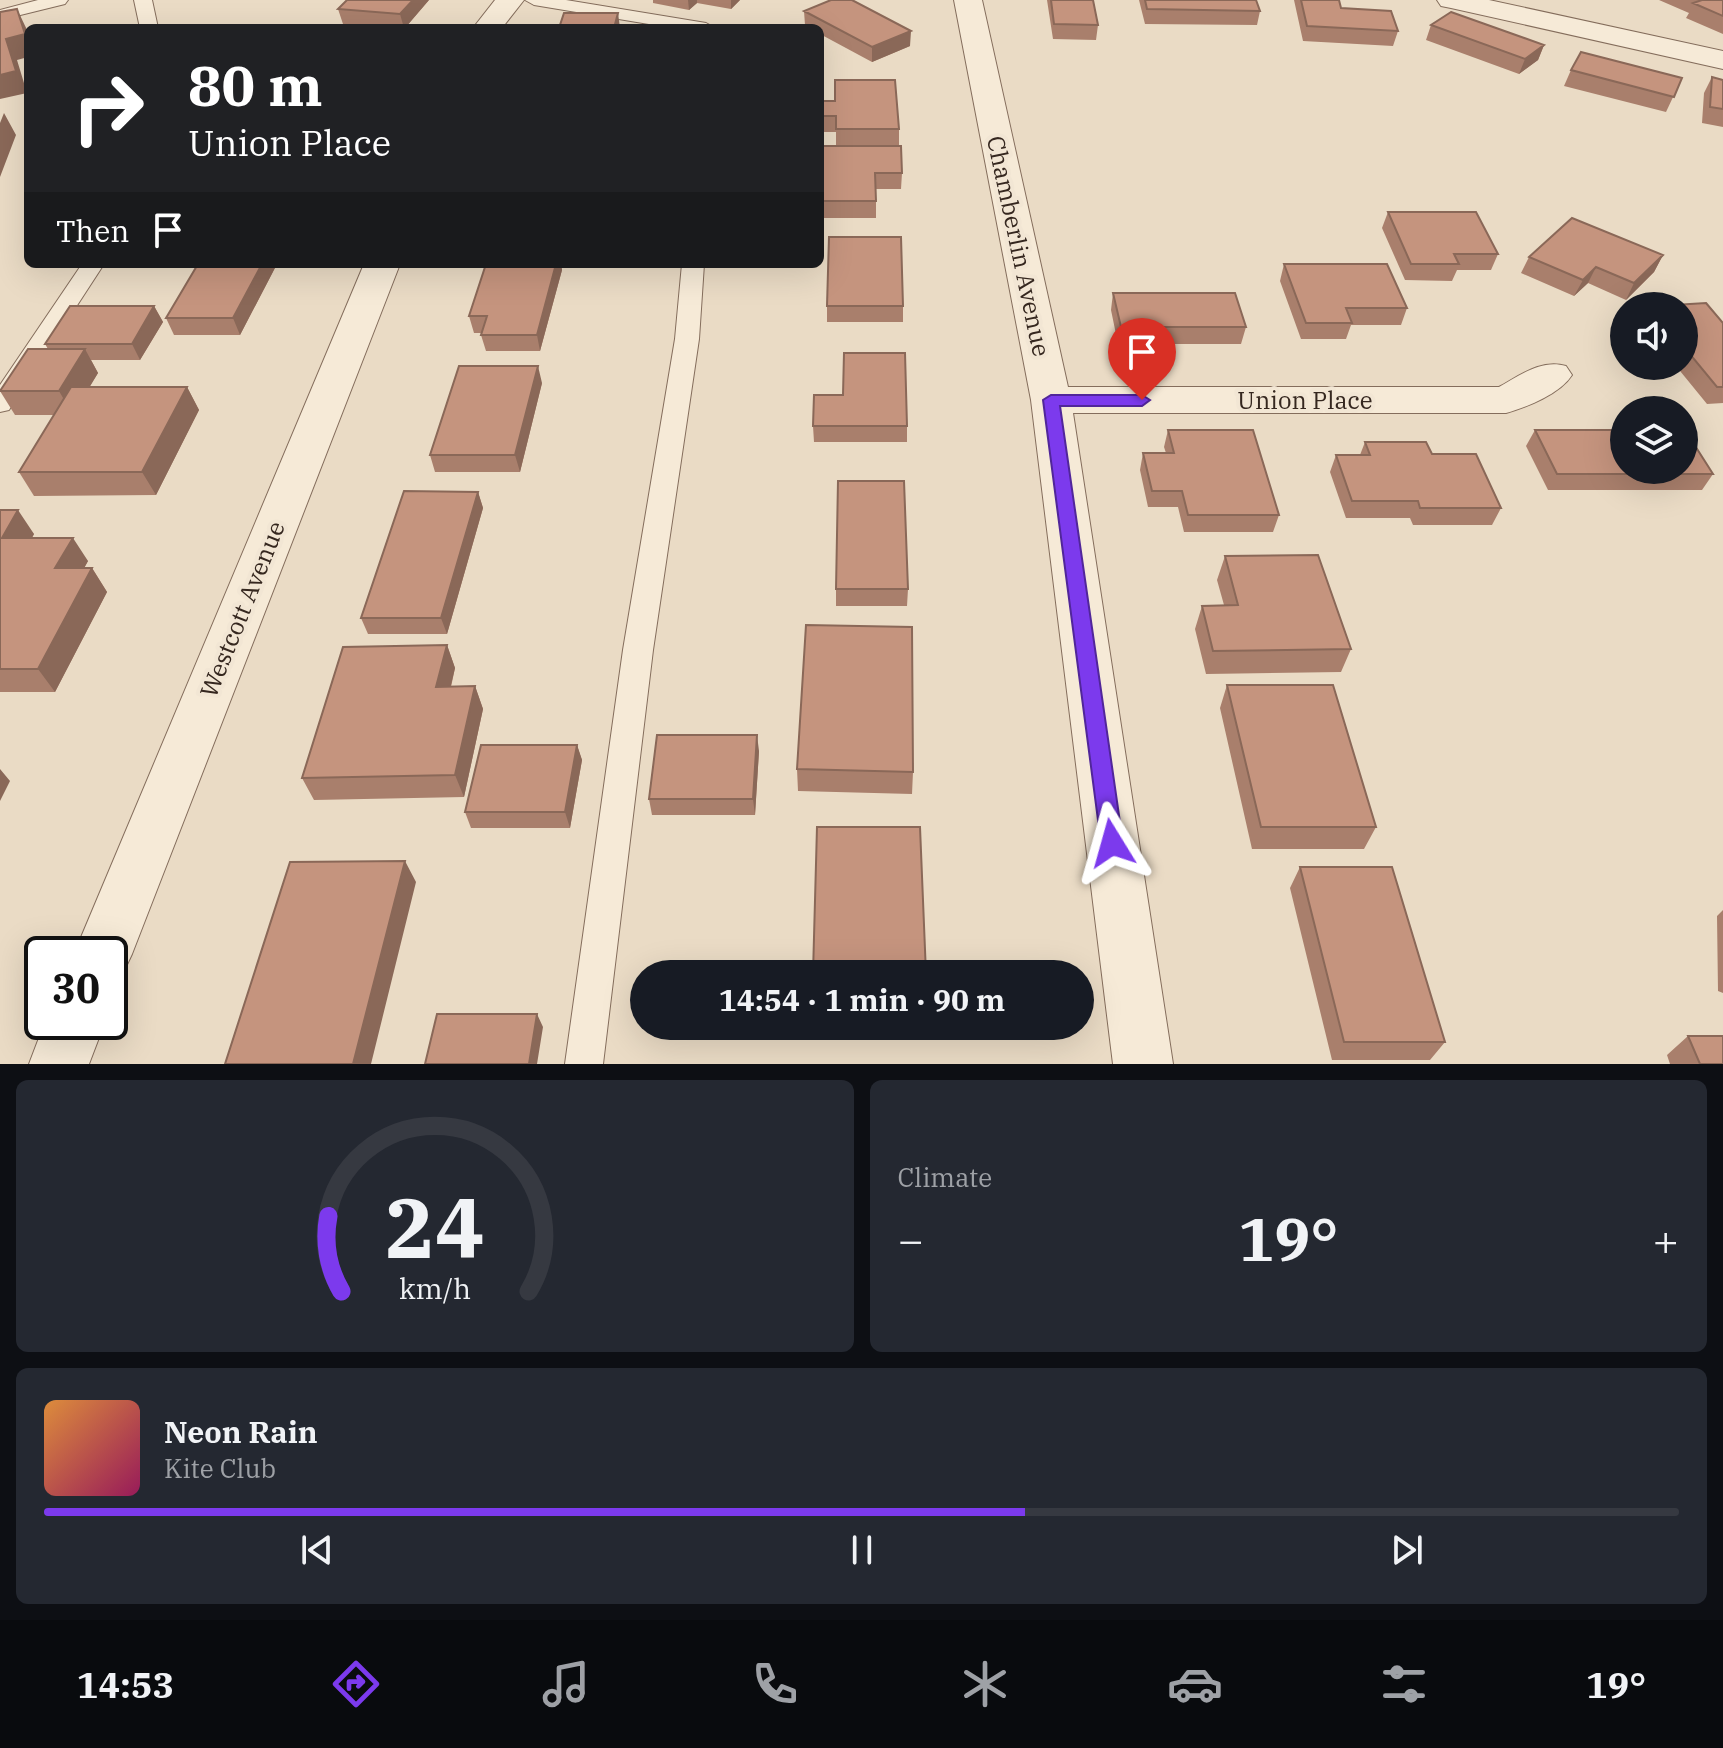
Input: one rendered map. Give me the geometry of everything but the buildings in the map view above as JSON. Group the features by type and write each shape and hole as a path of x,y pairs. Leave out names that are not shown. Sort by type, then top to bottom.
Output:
{"street":[{"path":"490,24 510,0"},
{"name":"Chamberlin Avenue","path":"968,0 1051,400 1143,1064"},
{"path":"1451,0 1723,60"},
{"name":"Westcott Avenue","path":"110,936 380,268"},
{"name":"Union Place","path":"1051,400 1506,400 1552,375"},
{"path":"59,1064 68,1040"}],"lane":[{"path":"0,15 59,0"},
{"path":"143,0 148,24"},
{"path":"534,0 681,24"},
{"path":"0,404 90,268"},
{"path":"584,1064 638,650 687,339 693,268"}],"route":[{"path":"1112,843 1051,400 1142,400"}]}
